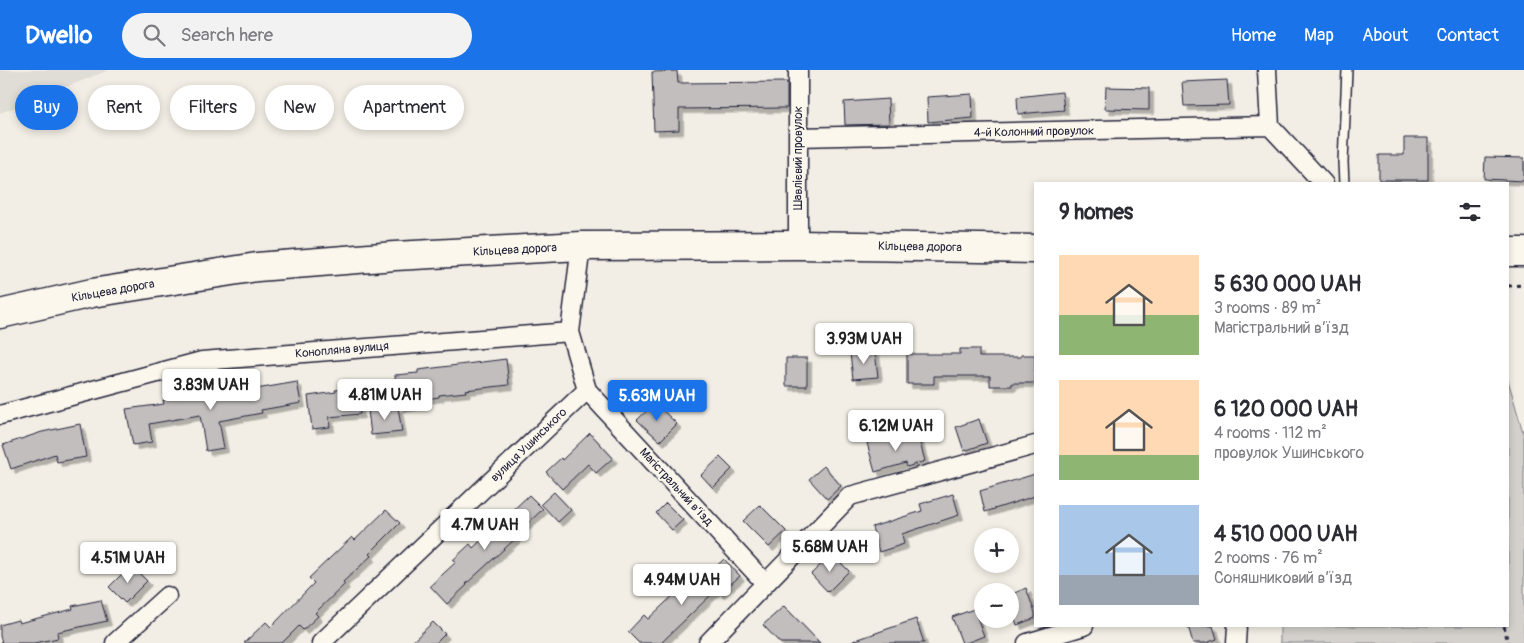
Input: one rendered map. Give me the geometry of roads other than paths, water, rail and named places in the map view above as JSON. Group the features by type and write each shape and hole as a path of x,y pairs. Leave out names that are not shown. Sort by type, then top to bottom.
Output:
{"highway":[{"name":"Кільцева дорога","path":"0,314 92,293 257,267 395,256 581,246 798,245 1034,249"},
{"path":"1509,252 1524,252"}],"street":[{"name":"Шавлієвий провулок","path":"798,70 798,245"},
{"path":"1268,70 1270,126 1322,182"},
{"name":"4-й Колонний провулок","path":"798,137 1270,126"},
{"path":"581,246 570,332 587,390"},
{"name":"Конопляна вулиця","path":"0,415 202,361 570,332"},
{"name":"Магістральний в’їзд","path":"587,390 765,583"},
{"name":"вулиця Ушинського","path":"321,643 587,390"},
{"path":"708,643 850,496 1034,445"},
{"path":"115,643 167,596"},
{"path":"1027,643 1081,627"},
{"path":"1236,643 1237,627"}],"lane":[{"path":"1344,182 1347,70"}]}
